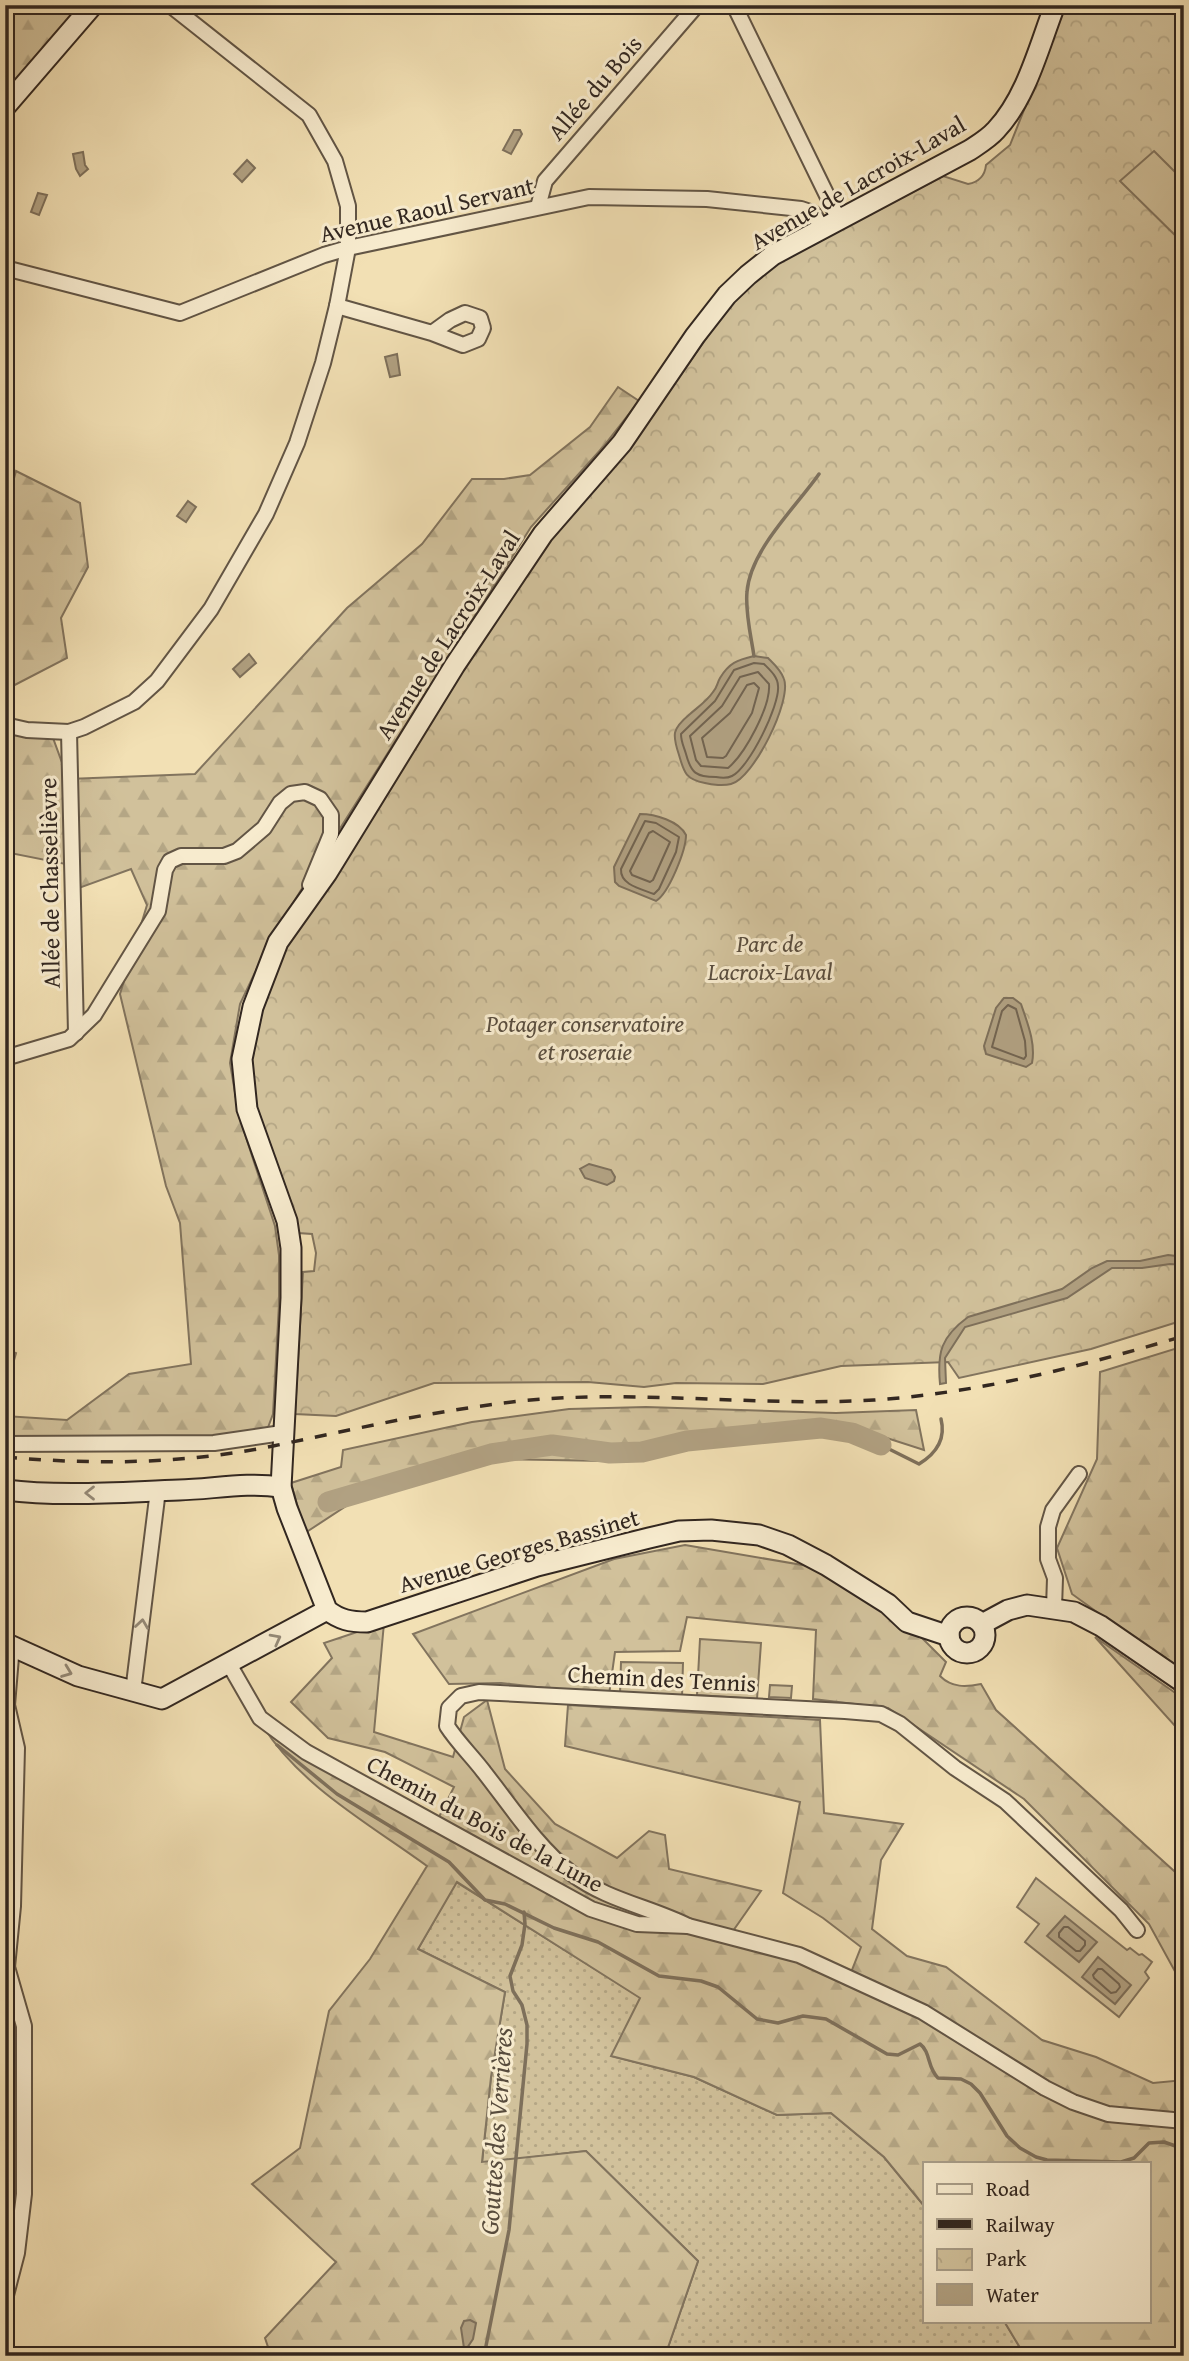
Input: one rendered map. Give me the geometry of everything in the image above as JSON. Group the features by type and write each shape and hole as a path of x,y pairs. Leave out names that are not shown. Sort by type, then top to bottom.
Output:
{"street":[{"path":"5,107 93,5"},
{"path":"5,725 27,730 69,732 134,702 157,681 211,609 266,514 298,443 323,363 337,306 348,248 348,206 335,161 310,115 170,5"},
{"name":"Allée du Bois","path":"538,207 545,181 696,5"},
{"path":"734,5 831,224"},
{"name":"Avenue de Lacroix-Laval","path":"327,1610 286,1508 281,1480 291,1248 287,1221 247,1108 242,1059 253,1007 278,942 316,888 455,666 543,534 622,443 695,336 727,295 773,256 970,150 995,131 1012,110 1055,5"},
{"name":"Avenue Raoul Servant","path":"5,268 180,313 302,263 348,248 589,197 707,199 801,209 831,224"},
{"path":"337,306 432,333"},
{"name":"Allée de Chasselièvre","path":"69,732 76,1033"},
{"path":"5,1058 69,1039 94,1015 158,911 165,870 170,862 181,856 204,858 224,856 237,851 264,828 280,803 291,794 305,792 320,799 331,815 331,834 310,885 316,888"},
{"path":"5,1444 214,1443 282,1433"},
{"path":"1047,1608 1055,1578 1048,1559 1048,1527 1053,1510 1079,1474"},
{"path":"5,1490 27,1493 102,1493 177,1485 281,1480"},
{"path":"133,1692 158,1489"},
{"name":"Avenue Georges Bassinet","path":"327,1610 350,1622 367,1622 537,1566 679,1531 710,1530 759,1535 805,1552 888,1604 907,1622 950,1630"},
{"path":"984,1631 1047,1608 1074,1612 1101,1626 1184,1683"},
{"path":"5,2299 17,2253 24,2178 24,2026 7,1967 13,1906 17,1771 17,1748 7,1705 10,1646 78,1676 162,1699 327,1610"},
{"path":"967,1616 978,1620 984,1631 981,1647 966,1653 956,1650 950,1630 957,1619 967,1616"},
{"name":"Chemin du Bois de la Lune","path":"229,1664 260,1718 306,1752 591,1909 637,1924 688,1926 799,1955 923,2012 1045,2088 1084,2107 1120,2116 1184,2121"},
{"name":"Chemin des Tennis","path":"688,1926 662,1913 621,1901 572,1873 529,1830 458,1743 447,1727 449,1708 461,1696 480,1692 885,1715 955,1768 1005,1801 1121,1910 1137,1930"}],"green space":[{"path":"5,5 101,5 5,122"},
{"name":"Parc de Lacroix-Laval","path":"1066,5 1184,5 1184,1320 1091,1349 959,1378 948,1362 841,1366 763,1384 676,1383 644,1387 588,1382 434,1383 336,1416 295,1414 303,1272 314,1271 316,1253 312,1234 298,1233 253,1107 249,1073 252,1038 283,949 487,628 559,524 628,449 732,302 774,265 943,176 968,184 978,180 986,165 1010,145"},
{"path":"1154,151 1184,181 1184,244 1120,181"},
{"path":"618,387 639,401 603,447 531,527 301,890 269,943 240,1004 230,1063 239,1116 275,1226 279,1255 273,1414 267,1430 191,1438 5,1438 5,1416 67,1420 129,1374 191,1364 180,1223 166,1186 120,994 147,905 131,869 79,888 76,866 5,852 8,796 5,796 5,735 7,733 53,738 68,779 195,774 347,608 422,544 472,479 504,479 530,475 590,427"},
{"path":"16,471 80,503 88,567 61,618 67,658 5,690 5,650 9,648 13,615 5,607 5,511"},
{"path":"1184,1346 1184,1675 1072,1594 1057,1548 1097,1459 1100,1372"},
{"path":"5,1349 16,1353 5,1393"},
{"path":"646,1407 836,1413 916,1410 924,1450 834,1421 678,1437 607,1461 486,1459 360,1497 305,1533 291,1483 341,1467 343,1450 472,1422 569,1409"},
{"path":"685,1545 820,1568 915,1631 946,1662 940,1676 949,1683 959,1686 981,1684 996,1710 1184,1880 1184,2004 1180,2001 1177,1975 1149,1924 1024,1799 888,1708 813,1699 816,1630 687,1617 680,1651 615,1652 609,1695 501,1683 449,1684 413,1634 614,1559"},
{"path":"384,1623 374,1732 453,1757 464,1717 487,1700 505,1769 555,1824 617,1858 649,1831 665,1835 669,1869 761,1891 726,1941 796,1959 846,1985 861,1947 823,1918 783,1893 800,1802 565,1746 568,1705 820,1720 824,1813 903,1824 881,1860 872,1929 907,1956 946,1967 1042,2040 1096,2057 1153,2083 1184,2080 1184,2356 1025,2356 1005,2322 1150,2322 1150,2162 923,2162 923,2205 884,2157 831,2113 777,2115 694,2077 611,2056 640,1998 457,1882 418,1949 505,1992 491,2077 482,2162 586,2151 698,2261 665,2356 271,2356 265,2338 336,2262 252,2184 300,2148 329,2011 370,1959 427,1866 316,1786 278,1748 263,1726 434,1827 454,1787 385,1752 328,1738 291,1702 332,1658 324,1643"},
{"path":"1095,1637 1184,1699 1184,1736"},
{"path":"700,1639 761,1643 757,1699 697,1695"},
{"path":"621,1662 683,1663 682,1697 620,1694"},
{"path":"770,1685 792,1686 791,1698 769,1697"},
{"path":"1036,1878 1127,1950 1130,1948 1152,1962 1145,1972 1149,1978 1119,2017 1025,1942 1039,1924 1017,1907"},
{"path":"456,1882 641,1998 612,2056 694,2077 777,2115 831,2113 884,2157 923,2205 923,2322 1005,2322 1025,2356 665,2356 698,2261 586,2151 482,2163 491,2077 505,1992 418,1949"}],"water":[{"path":"514,130 520,130 522,134 511,154 503,150"},
{"path":"83,152 88,169 80,176 73,154"},
{"path":"247,160 255,168 242,182 234,174"},
{"path":"38,193 47,195 39,215 31,212"},
{"path":"397,354 400,375 390,377 385,357"},
{"path":"188,501 196,507 186,522 177,516"},
{"path":"249,654 256,663 240,677 233,669"},
{"path":"754,656 768,658 784,679 782,704 769,738 750,769 731,784 714,785 693,779 684,770 675,742 675,732 684,719 711,695 730,666"},
{"path":"640,814 666,819 686,835 676,871 656,901 615,882 614,867"},
{"path":"1004,998 1013,998 1021,1004 1028,1025 1033,1055 1032,1063 1026,1067 986,1054 984,1046 996,1008"},
{"path":"589,1164 611,1170 614,1181 607,1185 585,1178 580,1169"},
{"path":"1168,1255 1184,1257 1184,1265 1112,1268 1067,1298 965,1327 945,1358 946,1383 940,1384 939,1363 943,1346 952,1331 968,1317 1062,1289 1107,1261 1140,1261"},
{"path":"1065,1916 1097,1942 1079,1962 1047,1936"},
{"path":"1098,1957 1131,1985 1115,2004 1082,1977"},
{"path":"464,2321 476,2323 473,2339 467,2348 464,2348 461,2328"}],"waterway":[{"path":"754,656 747,608 750,576 765,545 819,474"},
{"path":"881,1445 919,1464 939,1445 941,1419"},
{"path":"328,1502 491,1454 552,1445 610,1453 642,1452 687,1441 821,1428 852,1433 881,1445"},
{"path":"277,1745 337,1794 449,1862 485,1900 505,1904 554,1928 598,1942 659,1976 701,1981 718,1987 757,2019 778,2023 803,2016 826,2019 887,2054 898,2055 920,2044 938,2078 961,2079 971,2084 980,2093 1007,2136 1036,2157 1047,2160 1121,2162 1134,2158 1149,2143 1164,2142 1184,2149"},
{"name":"Gouttes des Verrières","path":"484,2356 509,2230 527,2044 527,2025 510,1976 522,1945 524,1912"}],"railway":[{"path":"5,1457 106,1462 173,1460 240,1452 458,1409 565,1398 653,1397 830,1402 914,1396 1030,1377 1184,1336"}],"park label":[{"name":"Potager conservatoire et roseraie","path":"585,1038"}]}
